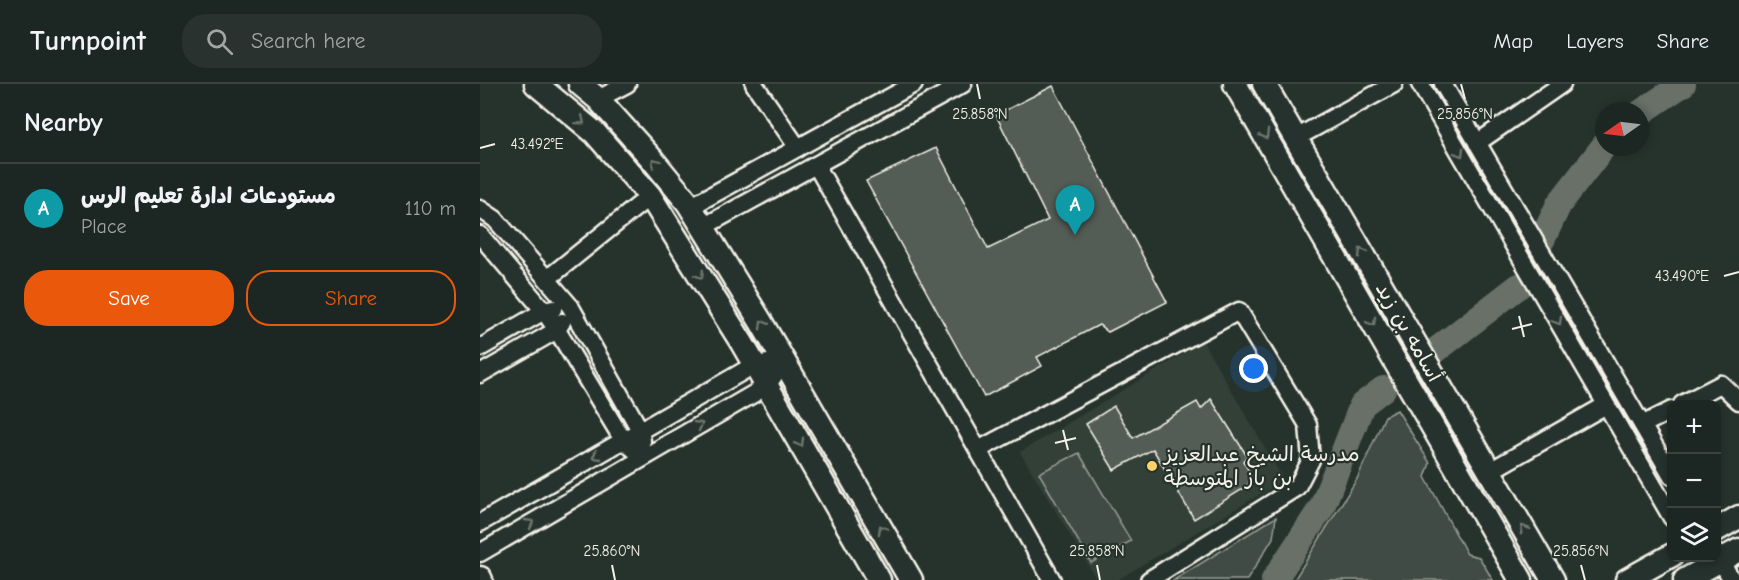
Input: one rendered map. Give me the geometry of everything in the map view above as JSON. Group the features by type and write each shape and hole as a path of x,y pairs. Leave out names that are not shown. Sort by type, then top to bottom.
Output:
{"street":[{"path":"536,84 595,133 650,196 767,386 879,580"},
{"path":"587,88 627,84"},
{"path":"754,84 798,148"},
{"path":"690,207 914,84"},
{"path":"704,227 963,84"},
{"name":"أسامه بن زيد","path":"1235,84 1521,580"},
{"name":"أسامه بن زيد","path":"1264,84 1553,580"},
{"path":"1296,138 1394,84"},
{"path":"1420,84 1667,511"},
{"path":"1443,84 1667,469"},
{"path":"1477,143 1562,84"},
{"path":"587,88 652,159 704,227 911,580"},
{"path":"816,165 1052,580"},
{"path":"546,279 650,196"},
{"path":"480,209 495,219 570,306 640,430 643,457"},
{"path":"480,235 544,311 623,441 643,457"},
{"path":"480,348 544,311 570,306"},
{"path":"480,374 557,330 570,306"},
{"path":"978,450 1239,311 1308,425 1311,460 1297,487 1149,580"},
{"path":"480,523 754,365 784,361"},
{"path":"480,553 767,386 784,361"},
{"path":"1691,400 1721,384 1739,401"},
{"path":"1490,471 1606,405"},
{"path":"1642,425 1667,412"},
{"path":"1721,527 1739,517"},
{"path":"1627,580 1667,557"},
{"path":"1709,565 1732,580"}],"shaded area":[{"name":"مدرسة الشيخ عبدالعزيز بن باز المتوسطة","path":"1203,342 1284,480 1117,580 1097,580 1020,452"},
{"path":"1397,410 1430,463 1425,477 1467,554 1479,557 1493,580 1294,580 1357,479 1385,416"},
{"path":"1079,453 1131,541 1091,563 1039,473"},
{"path":"1276,517 1273,538 1247,580 1174,580"}],"building":[{"path":"1053,86 1167,302 1108,332 1099,325 1037,357 1042,366 984,397 866,181 936,148 988,249 1048,220 996,115"},
{"path":"1211,399 1247,456 1243,461 1254,479 1243,489 1194,519 1153,449 1114,470 1086,424 1114,406 1133,438 1197,402 1201,409"}],"waterway":[{"path":"1649,107 1683,84"},
{"path":"1542,240 1559,204 1596,156"},
{"path":"1435,351 1519,286"},
{"path":"1274,580 1322,507 1362,405 1383,389"}],"place":[{"name":"مستودعات ادارة تعليم الرس","path":"1075,235"},
{"name":"مدرسة الشيخ عبدالعزيز بن باز المتوسطة","path":"1152,466"}]}
